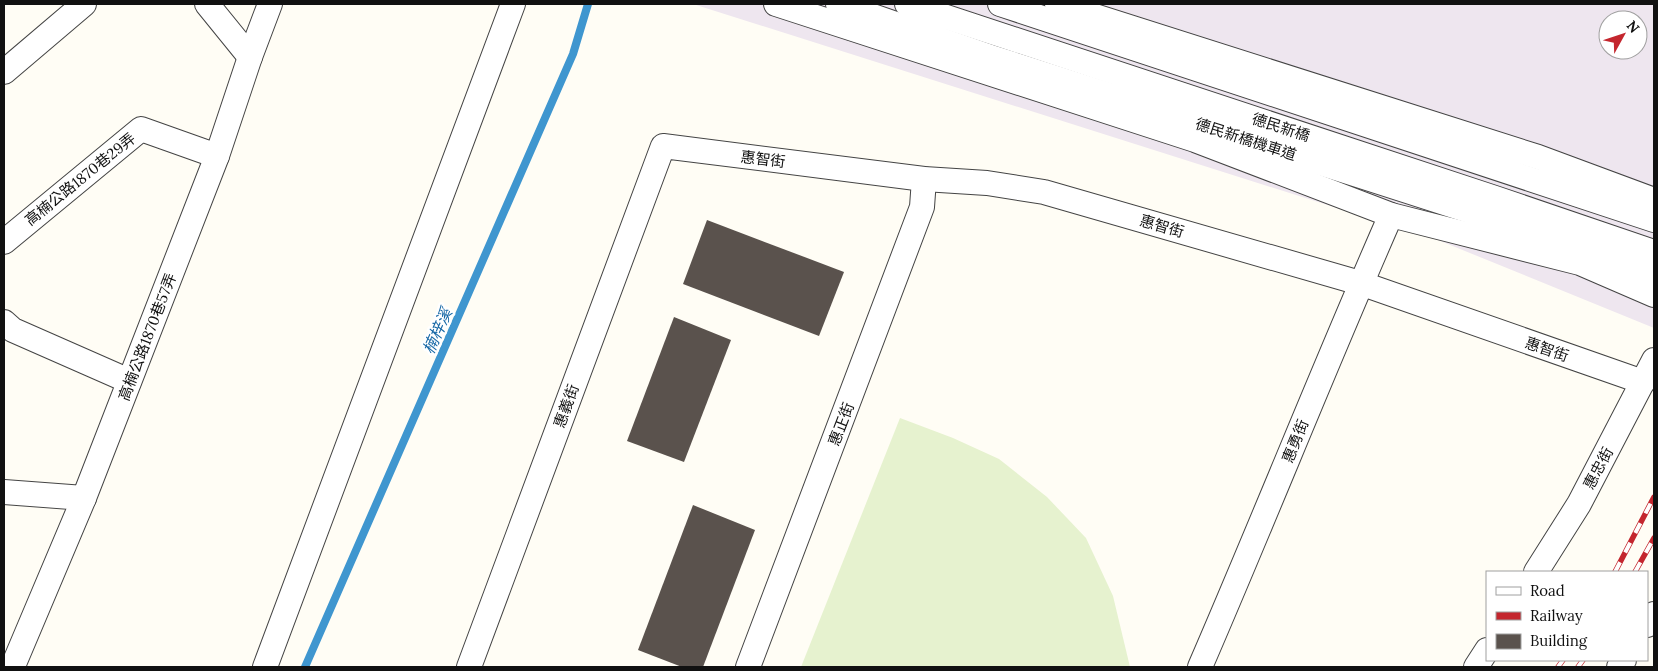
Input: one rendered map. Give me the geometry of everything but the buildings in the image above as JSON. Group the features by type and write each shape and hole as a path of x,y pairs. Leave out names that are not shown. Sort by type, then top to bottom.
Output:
{"street":[{"path":"4,72 84,4"},
{"path":"207,4 250,57"},
{"name":"高楠公路1870巷57弄","path":"12,666 84,498 217,156 270,4"},
{"path":"265,667 513,4"},
{"path":"776,4 1195,140 1391,215 1580,263 1654,295"},
{"name":"德民新橋機車道","path":"838,4 991,57 1603,254 1654,275"},
{"name":"德民新橋","path":"907,4 1654,252"},
{"name":"德民新橋","path":"1000,4 1654,220"},
{"path":"1057,4 1538,157 1654,200"},
{"name":"高楠公路1870巷29弄","path":"4,242 141,129 217,156"},
{"name":"惠智街","path":"663,146 924,179 987,183 1044,192 1360,283 1643,382"},
{"name":"惠義街","path":"469,667 663,146"},
{"name":"惠正街","path":"748,667 922,207 924,179"},
{"name":"惠勇街","path":"1200,667 1360,283 1391,215"},
{"path":"4,322 13,330 129,382"},
{"name":"惠忠街","path":"1537,571 1579,504 1654,360"},
{"path":"4,492 84,498"},
{"path":"1476,667 1486,652"}],"shaded area":[{"path":"693,4 1654,4 1654,328 1438,240"}],"green space":[{"path":"900,418 953,438 999,459 1047,497 1086,538 1113,596 1130,667 801,667"}],"waterway":[{"name":"楠梓溪","path":"305,667 573,54 588,4"}],"railway":[{"path":"1616,571 1654,497"},
{"path":"1636,571 1654,538"},
{"path":"1558,667 1562,661"},
{"path":"1578,667 1582,661"}]}
